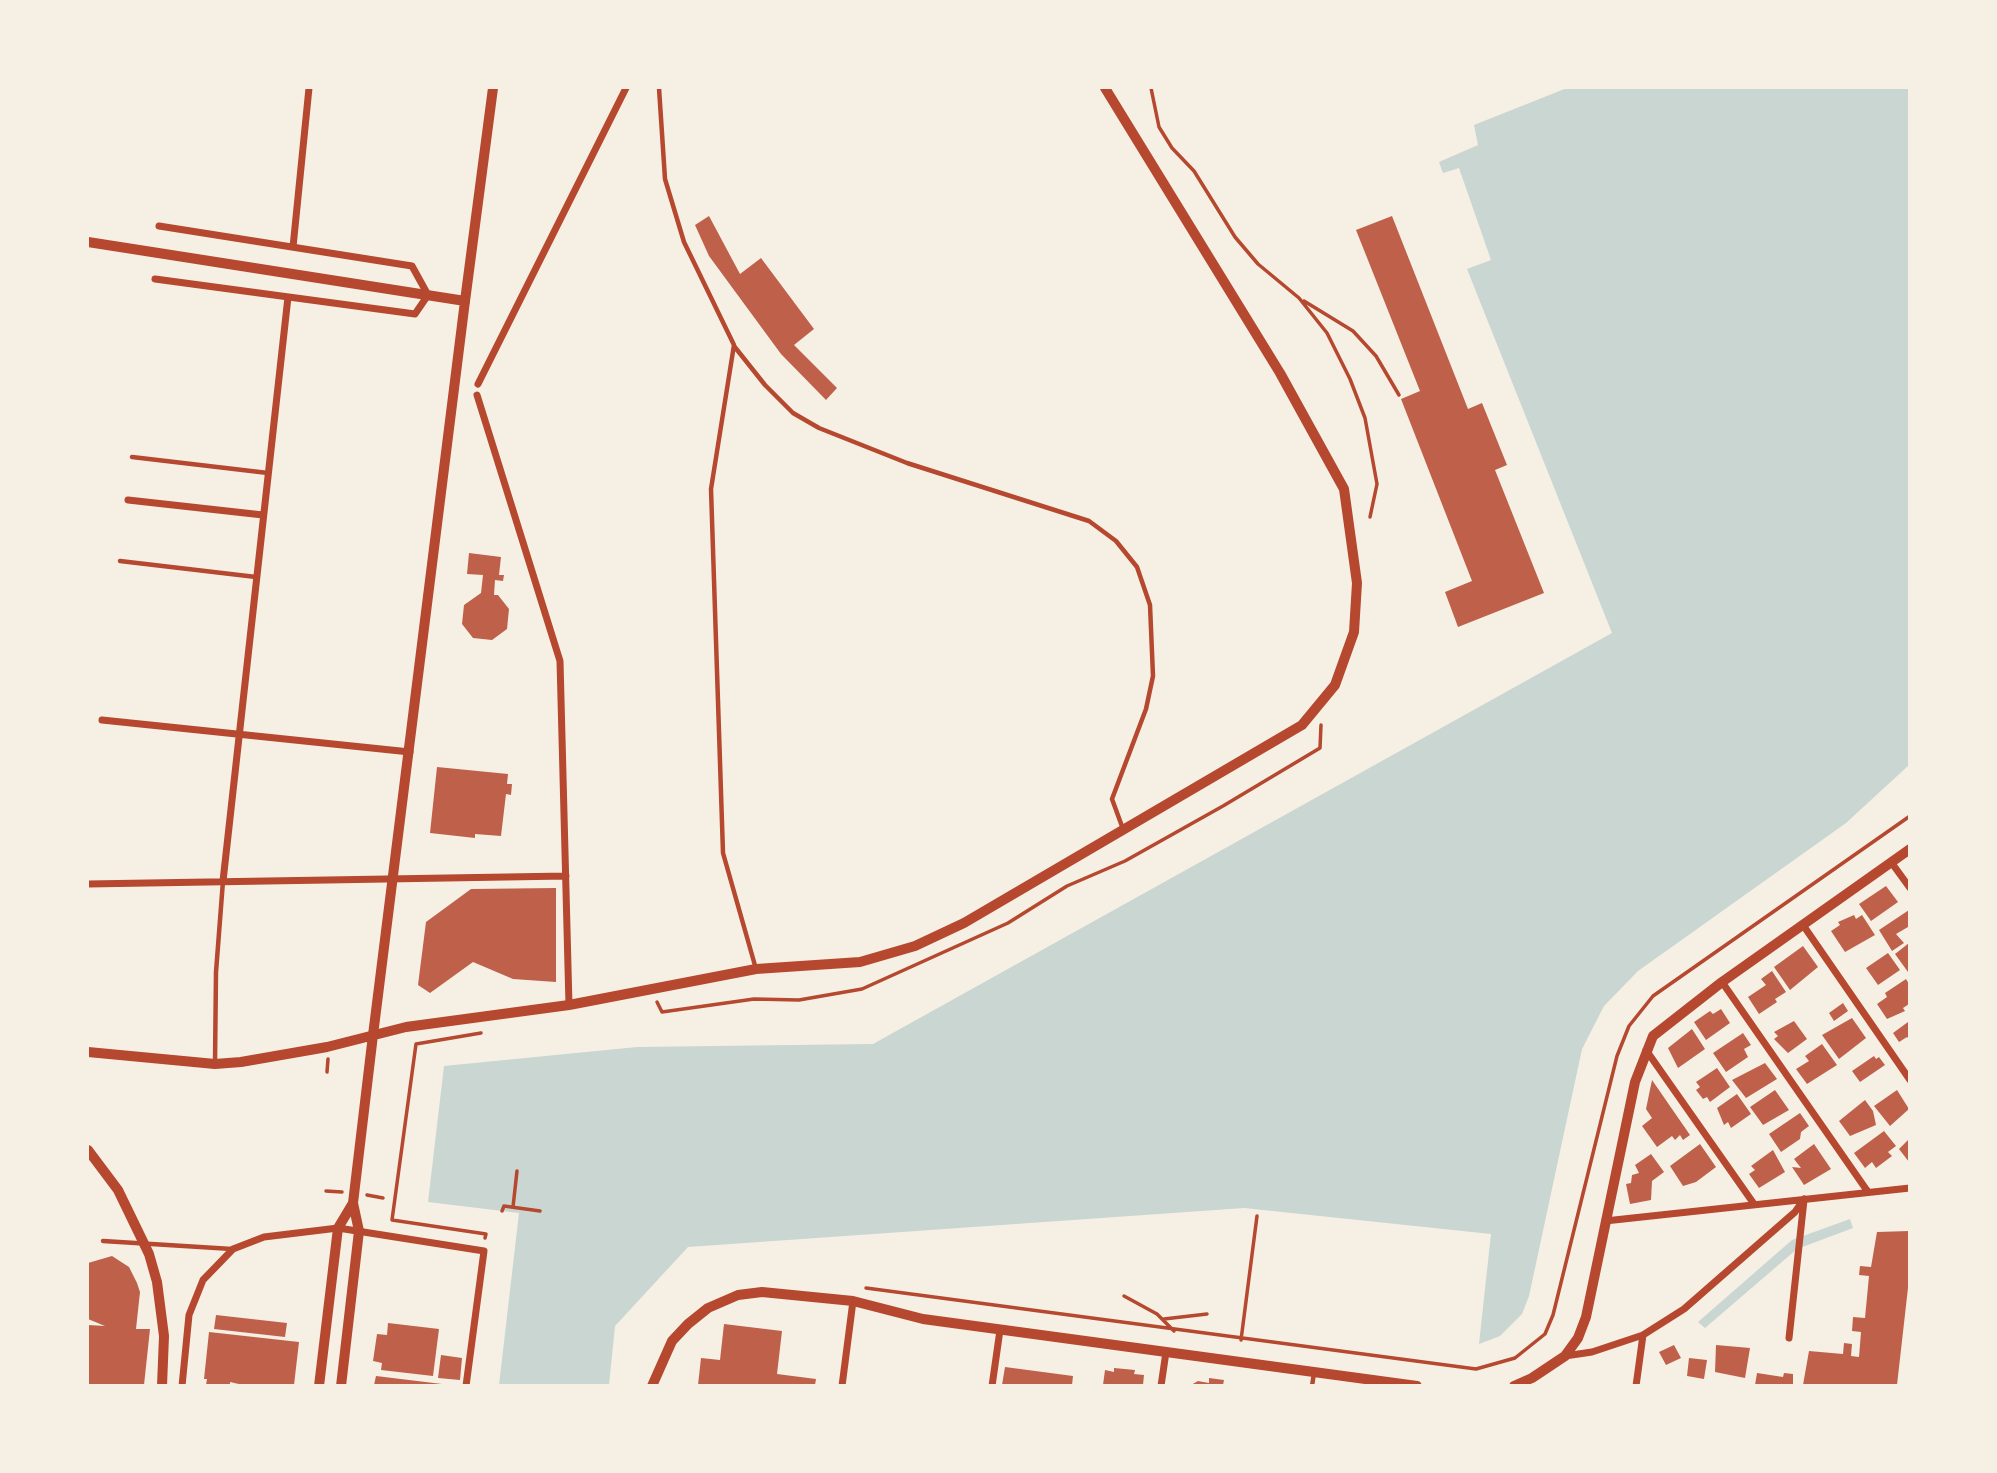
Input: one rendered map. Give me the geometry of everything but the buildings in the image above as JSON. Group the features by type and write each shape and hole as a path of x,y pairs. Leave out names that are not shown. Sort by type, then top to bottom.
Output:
{"main road":[{"path":"88,242 465,301 395,879 373,1035"}],"street":[{"path":"293,247 309,88"},
{"path":"465,301 493,88"},
{"path":"478,384 625,88"},
{"path":"88,1052 215,1064 281,1057 411,1026 569,1005 756,969 860,962 915,946 964,923 1272,745 1301,725 1322,705 1335,685 1354,632 1357,583 1343,489 1280,373 1105,88"},
{"path":"155,279 415,314 428,295 412,266 159,226"},
{"path":"223,881 288,297"},
{"path":"477,395 561,661 569,1005"},
{"path":"128,500 263,515"},
{"path":"102,720 238,732 410,752"},
{"path":"1514,1385 1532,1378 1565,1356 1578,1338 1586,1317 1635,1082 1653,1036 1722,982 1909,849"},
{"path":"1891,862 1909,888"},
{"path":"88,884 566,876"},
{"path":"1803,925 1909,1080"},
{"path":"1722,982 1868,1192"},
{"path":"341,1385 359,1231 353,1203 373,1035"},
{"path":"1646,1049 1755,1204"},
{"path":"88,1150 118,1190 149,1254 157,1282 164,1336 162,1385"},
{"path":"1605,1221 1909,1188"},
{"path":"1565,1356 1592,1352 1643,1335 1684,1309 1795,1212 1804,1199"},
{"path":"1789,1338 1804,1199"},
{"path":"319,1385 338,1228 353,1203"},
{"path":"182,1385 189,1315 203,1280 233,1249 264,1237 338,1228 484,1251 466,1385"},
{"path":"652,1385 672,1342 688,1324 708,1308 738,1295 796,1294 853,1301 923,1318 1000,1330 1417,1385"},
{"path":"842,1385 853,1301"},
{"path":"992,1385 1000,1330"},
{"path":"1636,1385 1643,1335"},
{"path":"1161,1385 1166,1352"}],"lane":[{"path":"659,88 665,179 684,242 734,345 765,385 793,413 819,428 907,463 1088,521 1116,541 1137,567 1150,605 1153,676 1146,709 1134,745 1118,777 1112,799 1123,829"},
{"path":"734,345 711,489 719,741 723,853 756,969"},
{"path":"132,457 268,473"},
{"path":"120,561 256,577"},
{"path":"215,1064 216,972 223,881"},
{"path":"103,1241 233,1249"},
{"path":"1312,1385 1314,1372"}],"path":[{"path":"1152,88 1159,127 1172,148 1194,171 1235,237 1258,264 1299,298 1353,331 1376,356 1399,395"},
{"path":"1299,298 1326,333 1350,379 1364,418 1377,484 1370,517"},
{"path":"646,1004 658,1002 662,1012 754,999 799,1000 862,989 924,962 1008,923 1067,886 1125,861 1320,748 1322,705"},
{"path":"863,1288 1475,1369 1499,1365 1532,1348 1545,1334 1562,1287 1617,1056 1629,1026 1653,996 1909,816"},
{"path":"484,1251 486,1234 393,1220 416,1045 494,1031"},
{"path":"513,1207 517,1171"},
{"path":"502,1211 504,1206 540,1211"},
{"path":"1241,1340 1257,1216"},
{"path":"1124,1296 1175,1331"},
{"path":"1162,1320 1207,1314"}],"shaded area":[{"path":"1567,88 1909,88 1909,765 1846,823 1638,971 1604,1006 1582,1049 1529,1296 1522,1314 1500,1336 1479,1344 1491,1234 1244,1208 688,1247 615,1326 609,1385 499,1385 519,1213 428,1202 444,1066 637,1047 873,1044 1612,633 1467,269 1491,260 1459,168 1443,173 1439,162 1478,145 1474,125"},
{"path":"1850,1219 1853,1228 1797,1249 1705,1328 1698,1322 1792,1240"}]}
